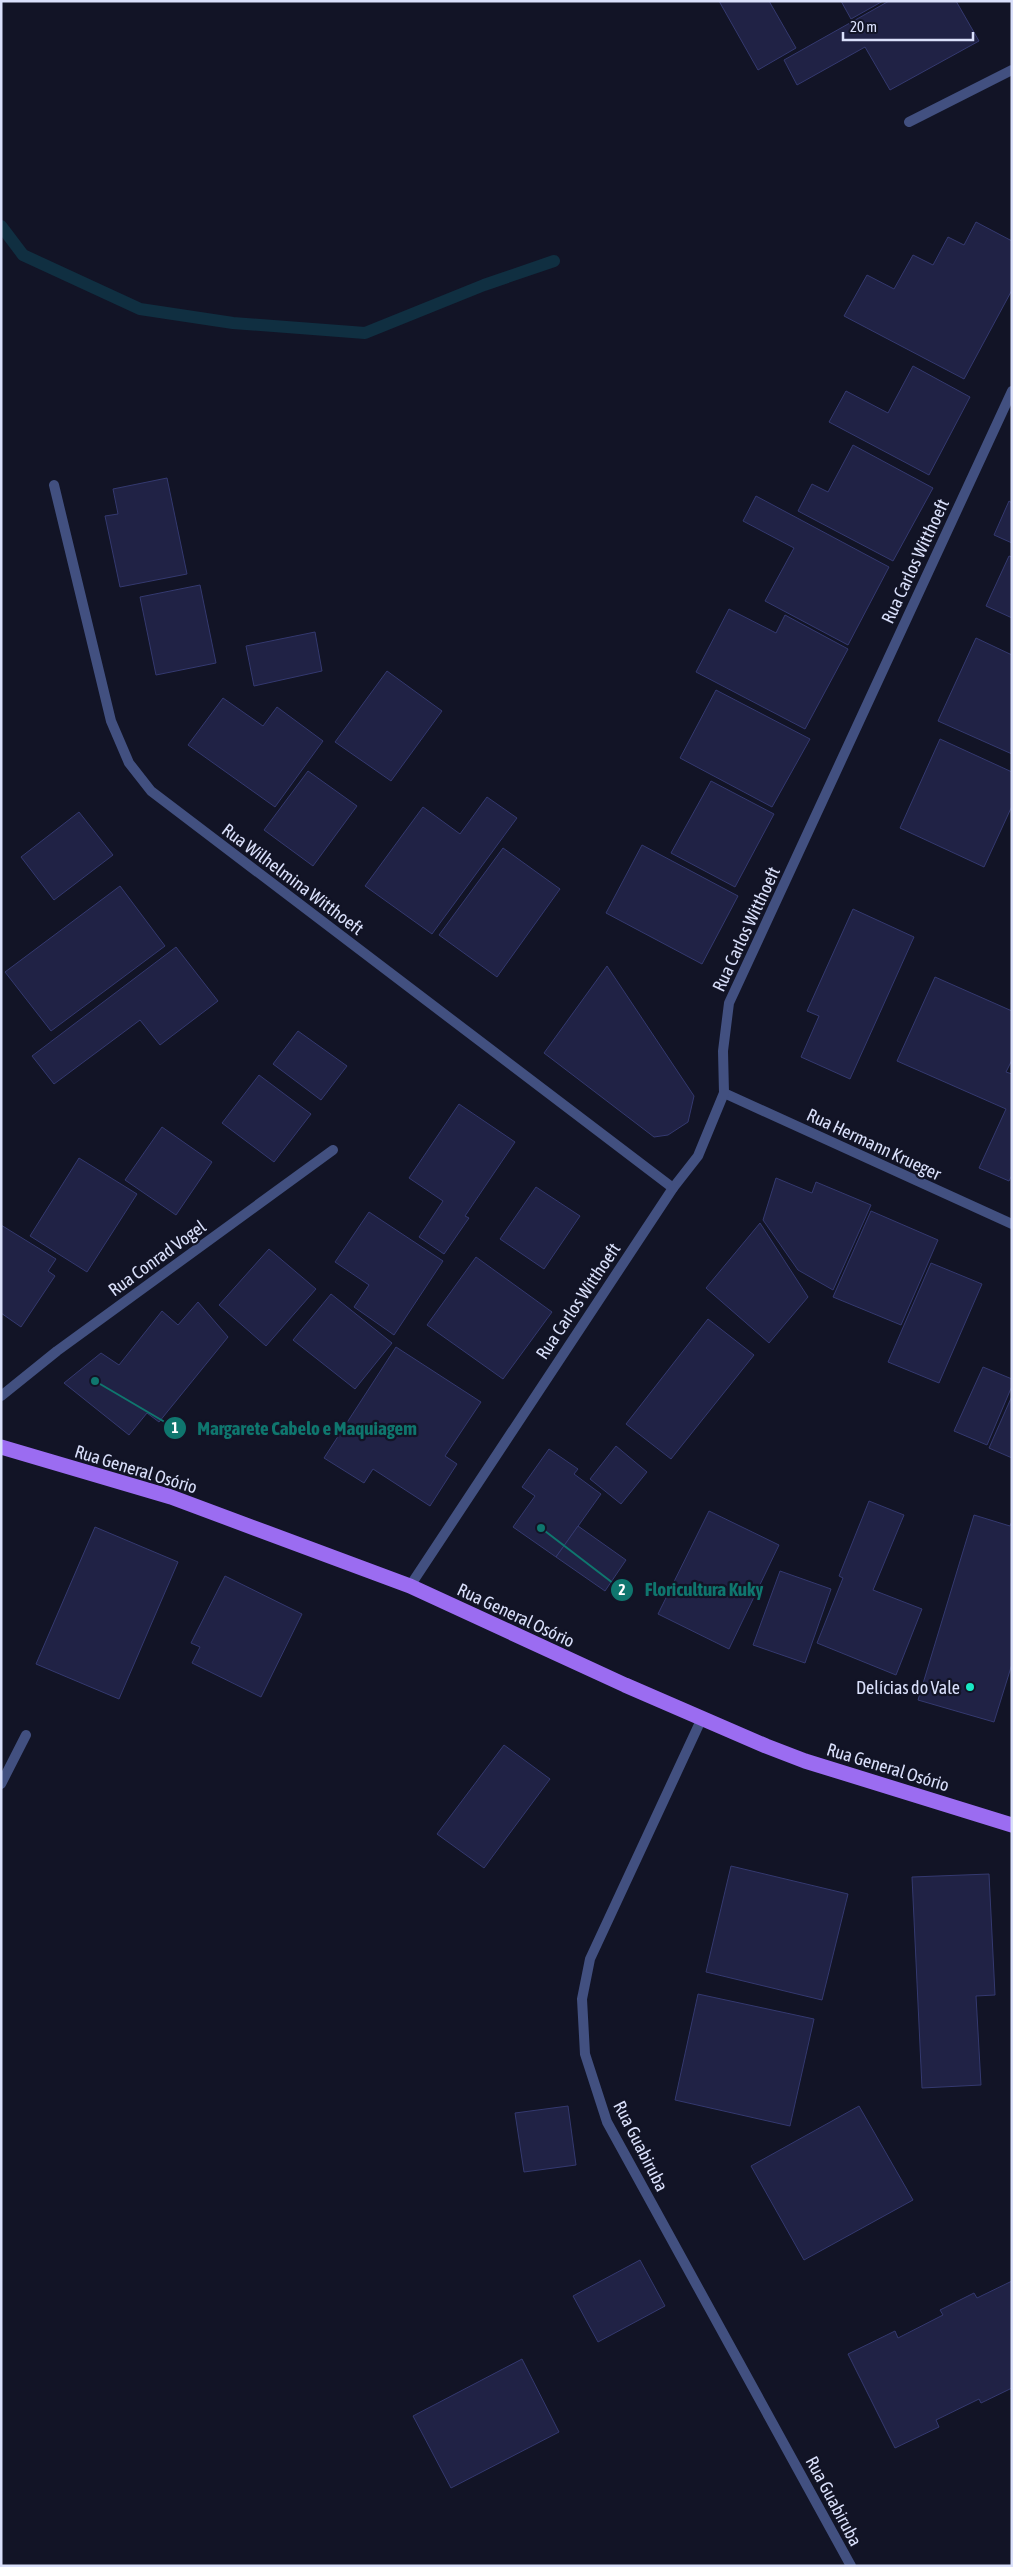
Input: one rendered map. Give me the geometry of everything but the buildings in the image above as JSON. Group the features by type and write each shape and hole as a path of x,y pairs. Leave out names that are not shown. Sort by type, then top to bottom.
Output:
{"main road":[{"name":"Rua General Osório","path":"1,1447 171,1497 410,1586 640,1692 804,1761 1012,1825"}],"street":[{"path":"909,122 1012,70"},
{"name":"Rua Carlos Witthoeft","path":"410,1586 673,1188 698,1156 724,1093 723,1051 729,1003 1012,391"},
{"name":"Rua Wilhelmina Witthoeft","path":"54,486 111,721 129,763 151,791 673,1188"},
{"name":"Rua Hermann Krueger","path":"724,1093 1012,1224"},
{"name":"Rua Conrad Vogel","path":"1,1396 57,1351 333,1150"},
{"name":"Rua Guabiruba","path":"702,1718 590,1959 582,1999 585,2054 606,2122 851,2566"},
{"path":"1,1784 26,1735"}],"waterway":[{"path":"1,226 23,255 140,309 233,323 365,333 484,285 554,261"}],"place":[{"name":"Margarete Cabelo e Maquiagem","path":"95,1381"},
{"name":"Floricultura Kuky","path":"541,1528"},
{"name":"Delícias do Vale","path":"970,1687"}]}
